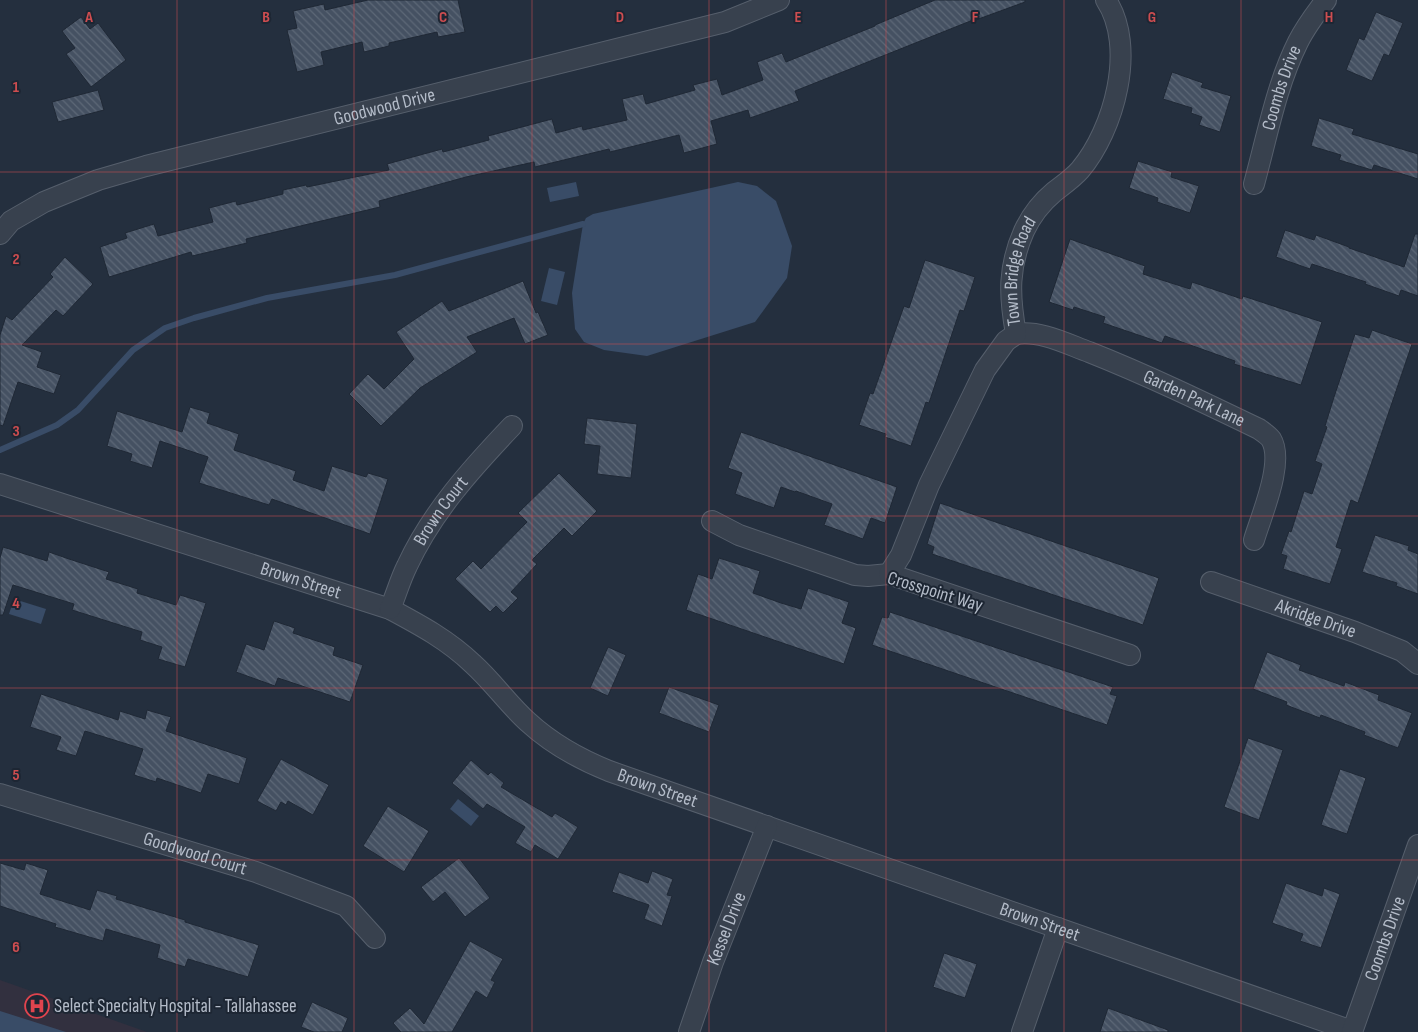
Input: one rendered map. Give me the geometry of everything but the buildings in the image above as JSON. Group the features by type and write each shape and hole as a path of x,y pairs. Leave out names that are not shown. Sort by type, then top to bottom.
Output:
{"street":[{"name":"Goodwood Drive","path":"0,234 11,221 44,202 98,180 146,166 725,22 779,0"},
{"name":"Town Bridge Road","path":"889,574 901,555 929,486 984,370 1006,341 1016,334 1010,283 1013,259 1025,229 1039,206 1079,172 1093,154 1110,116 1119,80 1121,42 1117,22 1106,0"},
{"name":"Coombs Drive","path":"1254,184 1280,90 1298,42 1326,0"},
{"name":"Garden Park Lane","path":"1016,334 1026,332 1056,340 1112,361 1207,403 1259,429 1270,438 1276,462 1274,476 1254,540"},
{"name":"Brown Court","path":"390,609 410,560 448,499 466,475 512,426"},
{"name":"Brown Street","path":"0,484 390,609 425,627 445,640 473,664 526,721 553,743 609,771 1352,1031"},
{"name":"Crosspoint Way","path":"712,521 740,535 854,575 889,574 1130,655"},
{"name":"Akridge Drive","path":"1211,582 1355,632 1402,651 1418,664"},
{"name":"Goodwood Court","path":"0,794 256,872 346,906 375,938"},
{"name":"Kessel Drive","path":"689,1032 713,962 767,826"},
{"name":"Coombs Drive","path":"1352,1031 1418,845"},
{"path":"1022,1032 1058,928"}],"shaded area":[{"name":"Select Specialty Hospital - Tallahassee","path":"0,980 147,1032 0,1032"}],"water":[{"path":"576,182 579,196 550,202 547,188"},
{"path":"738,182 757,186 776,201 792,246 787,278 755,322 647,356 604,350 584,342 575,329 572,293 583,224 586,218 593,214"},
{"path":"549,268 565,272 557,305 541,301"},
{"path":"14,599 46,609 41,624 9,614"},
{"path":"458,799 479,816 471,826 450,809"},
{"path":"0,1011 66,1032 0,1032"}],"waterway":[{"path":"0,450 57,425 78,410 133,350 165,328 267,298 395,275 583,224"}],"place":[{"name":"Select Specialty Hospital - Tallahassee","path":"37,1006"}]}
